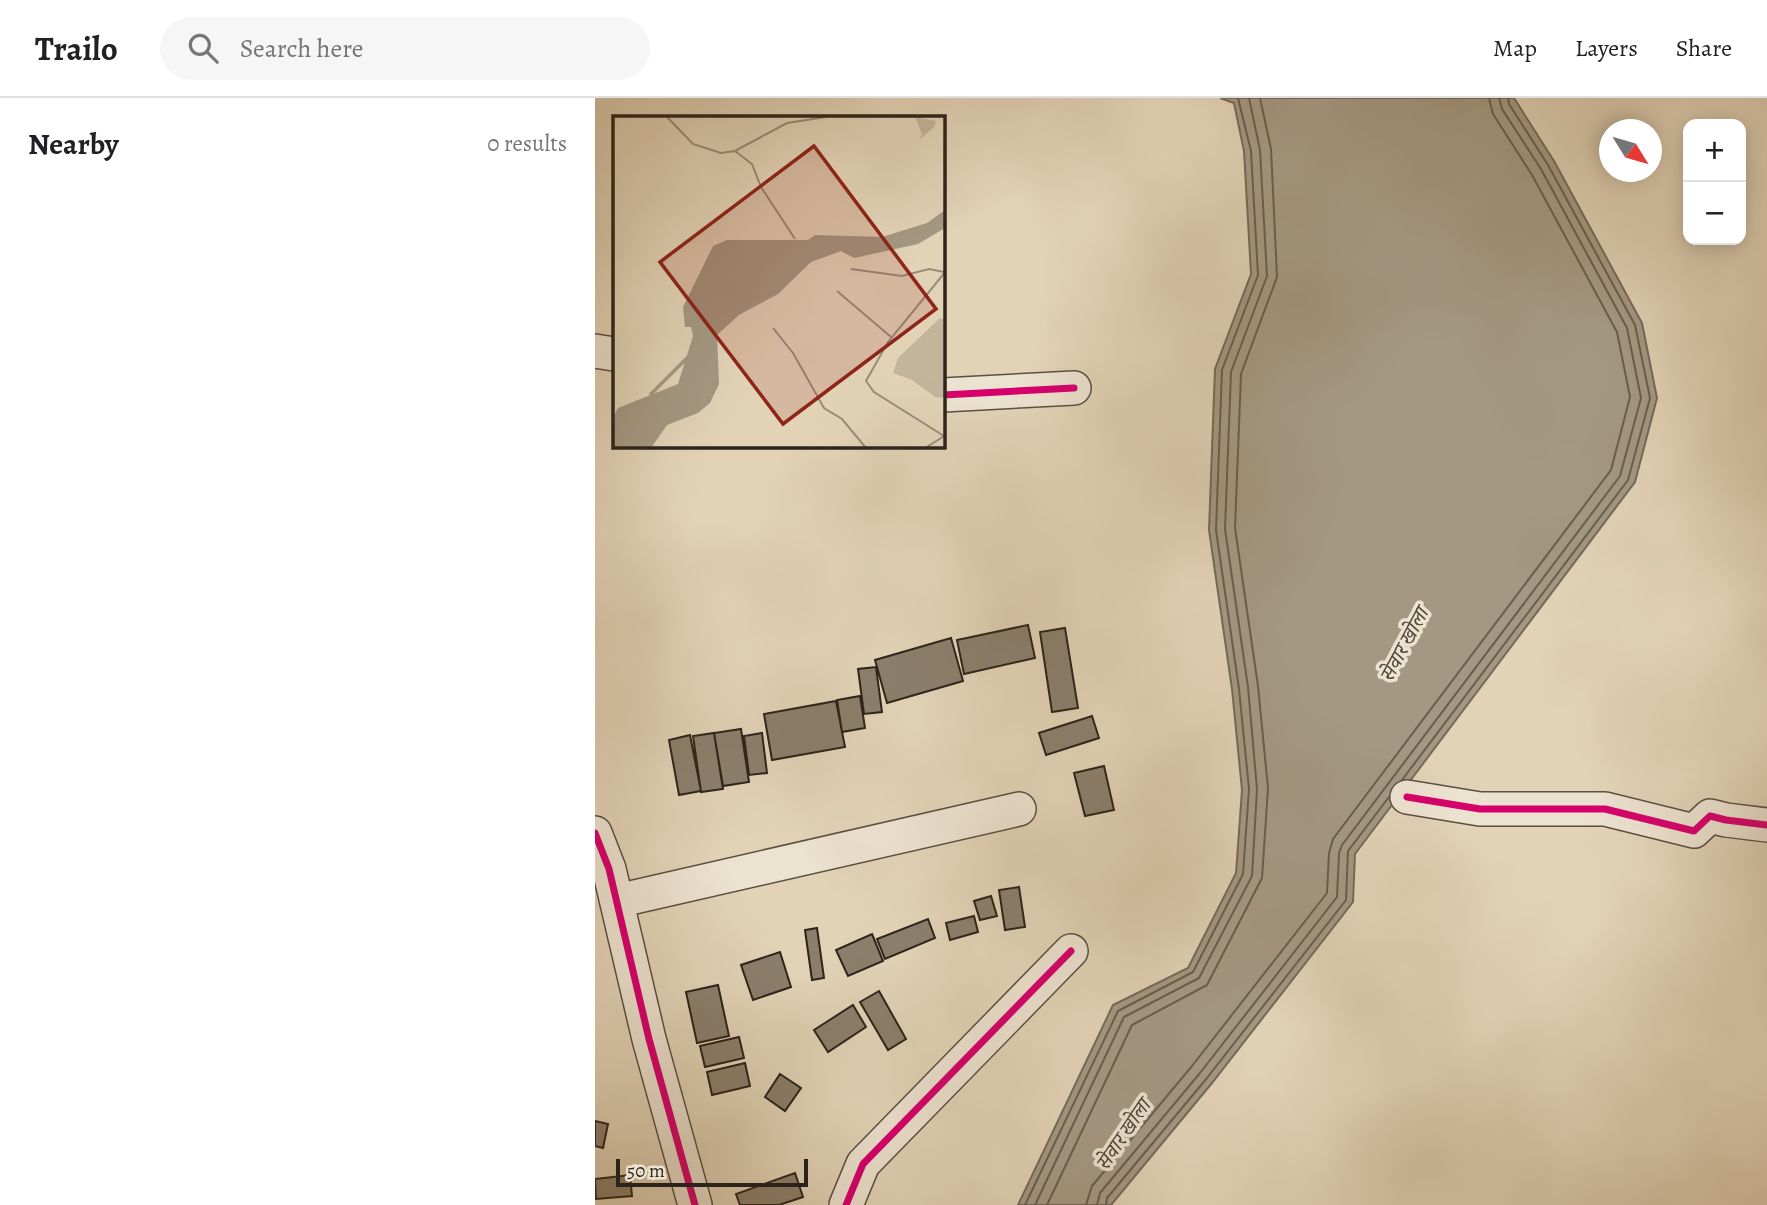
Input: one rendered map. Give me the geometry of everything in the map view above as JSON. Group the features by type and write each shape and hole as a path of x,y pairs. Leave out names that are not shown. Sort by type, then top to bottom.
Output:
{"street":[{"path":"595,351 613,354"},
{"path":"945,395 1075,388"},
{"path":"1407,797 1480,809 1605,809 1694,831 1710,816 1726,821 1761,822 1767,825"},
{"path":"617,901 1019,809"},
{"path":"595,833 609,869 649,1039 695,1205"},
{"path":"846,1205 863,1164 1072,951"}],"water":[{"name":"सेवार खोला","path":"1220,98 1514,98 1554,161 1642,323 1657,398 1635,482 1355,854 1353,902 1212,1083 1111,1205 1018,1205 1113,1005 1188,968 1236,873 1242,790 1232,689 1209,530 1215,369 1251,274 1244,151 1234,103"}],"building":[{"path":"1028,625 1035,658 964,674 957,640"},
{"path":"1065,628 1078,708 1052,712 1040,632"},
{"path":"951,638 963,681 887,703 875,660"},
{"path":"876,667 882,712 864,714 858,669"},
{"path":"860,696 865,728 842,732 837,700"},
{"path":"836,701 845,747 772,760 764,714"},
{"path":"1092,716 1099,738 1046,755 1039,733"},
{"path":"741,729 749,782 723,786 714,733"},
{"path":"714,733 723,789 701,792 693,736"},
{"path":"762,733 767,773 749,775 744,736"},
{"path":"690,735 701,791 679,795 669,740"},
{"path":"1104,766 1114,810 1085,816 1074,773"},
{"path":"1019,887 1025,927 1005,930 999,890"},
{"path":"991,896 997,916 980,920 974,901"},
{"path":"974,916 978,932 950,940 946,923"},
{"path":"928,919 935,938 885,959 877,939"},
{"path":"817,928 824,978 812,980 805,930"},
{"path":"872,934 883,961 848,976 836,950"},
{"path":"780,952 791,987 753,1000 741,965"},
{"path":"718,985 729,1036 697,1043 686,992"},
{"path":"879,991 906,1039 888,1050 860,1002"},
{"path":"853,1005 866,1027 828,1052 814,1030"},
{"path":"739,1037 744,1058 705,1067 700,1046"},
{"path":"745,1063 750,1086 712,1095 707,1072"},
{"path":"780,1074 801,1088 785,1111 765,1097"},
{"path":"595,1121 608,1124 603,1148 595,1146"},
{"path":"795,1173 803,1197 779,1205 740,1205 736,1194"},
{"path":"630,1175 632,1196 596,1199 595,1179"}],"cycle path":[{"path":"945,395 1074,388"},
{"path":"1407,797 1480,809 1605,809 1694,831 1710,816 1767,825"},
{"path":"595,833 609,869 649,1039 695,1205"},
{"path":"846,1205 863,1164 1071,951"}]}
